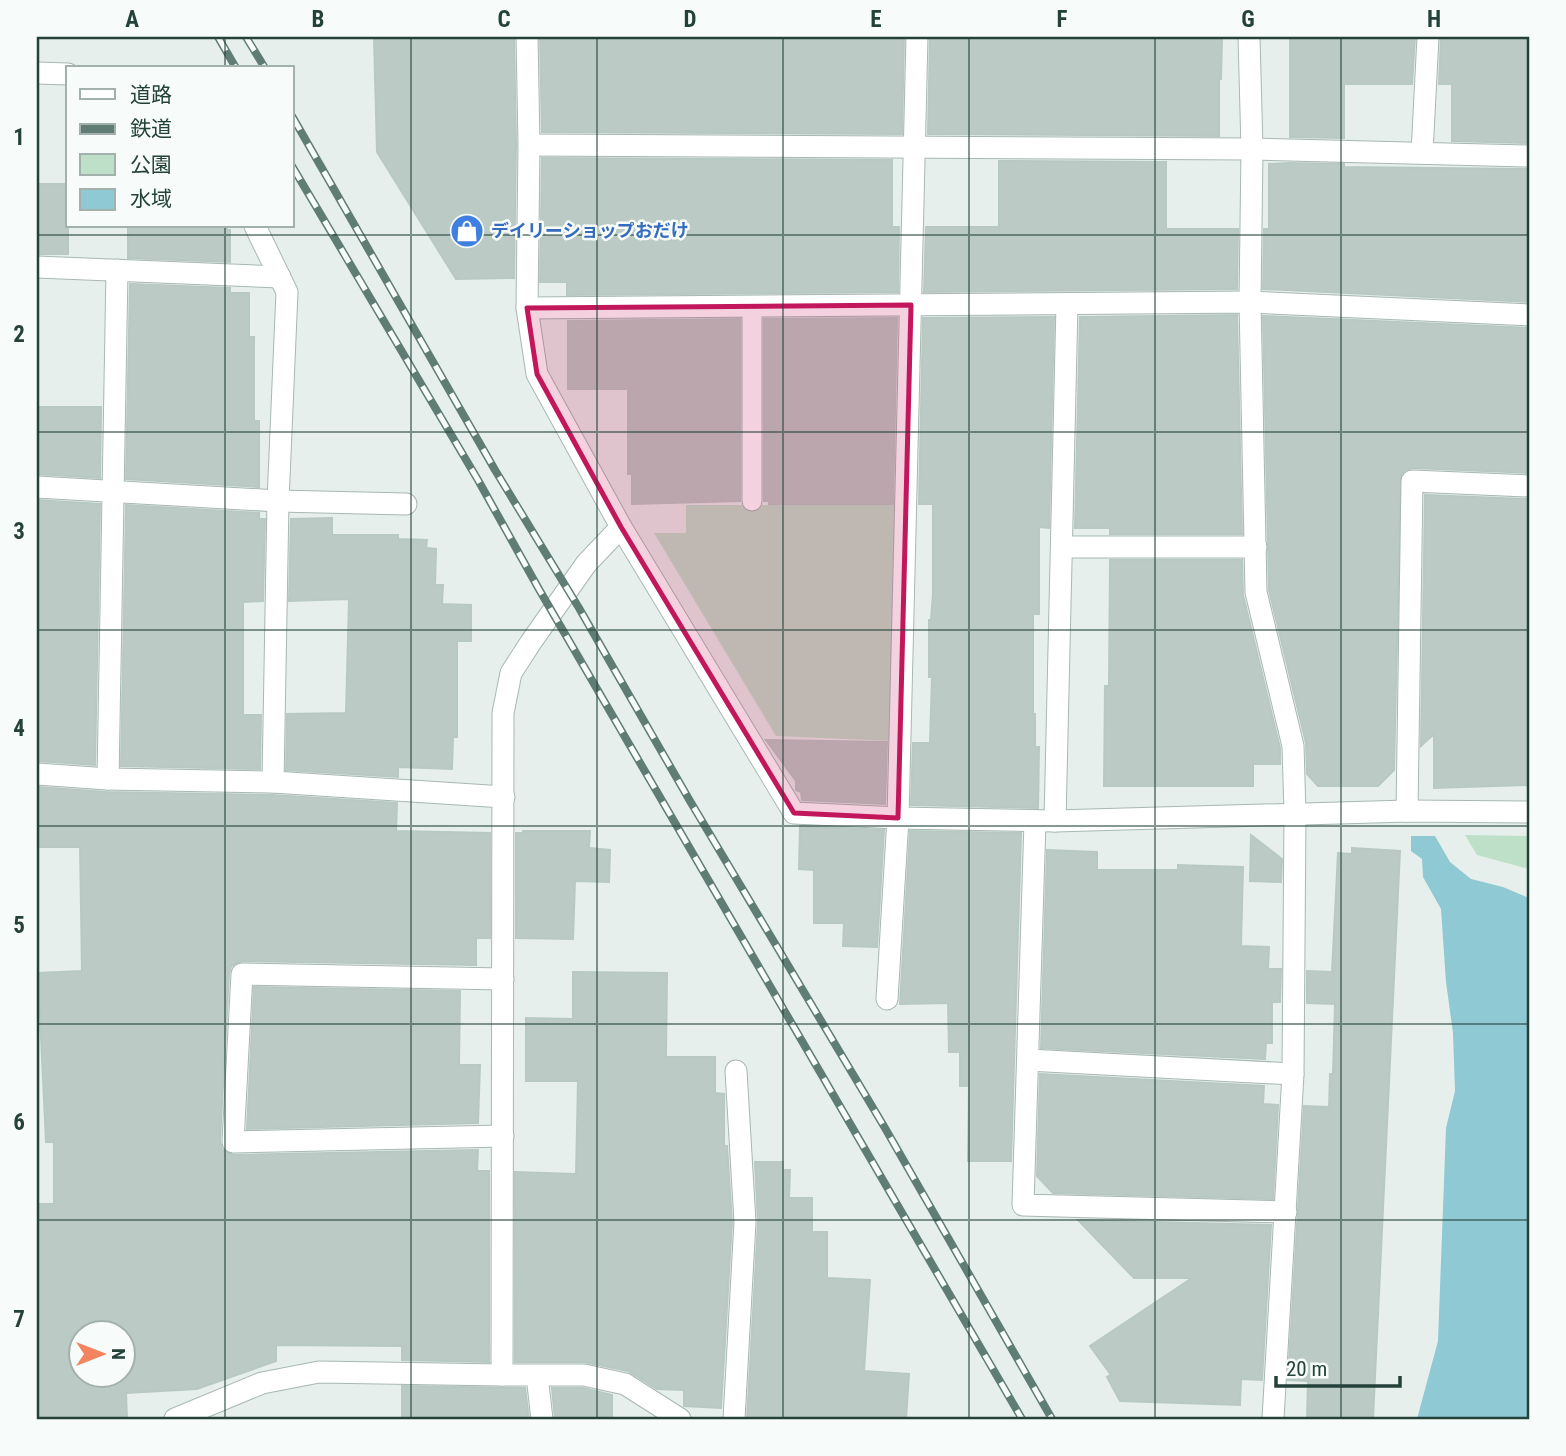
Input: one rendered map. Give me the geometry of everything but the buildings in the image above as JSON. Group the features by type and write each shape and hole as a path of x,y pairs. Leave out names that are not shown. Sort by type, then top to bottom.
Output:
{"street":[{"path":"527,37 527,308 537,374 621,527 794,813 1045,821 1295,813 1529,812"},
{"path":"887,999 898,818 917,37"},
{"path":"1249,37 1252,149 1250,302 1256,592 1293,746 1295,813 1293,1074 1273,1419"},
{"path":"1422,153 1428,37"},
{"path":"37,73 66,74"},
{"path":"529,145 1252,149 1529,156"},
{"path":"256,228 288,292 278,501 273,782"},
{"path":"37,267 280,277"},
{"path":"108,779 117,270"},
{"path":"527,308 1250,302 1529,315"},
{"path":"1067,304 1062,547 1028,1060 1023,1205 1286,1212"},
{"path":"1407,811 1412,481 1529,485"},
{"path":"37,486 278,501 406,504"},
{"path":"502,1375 503,713 511,673 586,564 621,527"},
{"path":"1062,547 1256,547"},
{"path":"37,774 108,779 273,782 504,797"},
{"path":"503,979 242,974 233,1142 503,1136"},
{"path":"1028,1060 1293,1074"},
{"path":"734,1419 746,1222 736,1071"},
{"path":"175,1419 262,1383 319,1372 584,1375 625,1384 680,1419"},
{"path":"537,1376 542,1419"}],"lane":[{"path":"752,306 752,501"}],"highlighted area":[{"path":"911,305 898,818 794,813 621,527 537,374 527,308"}],"green space":[{"path":"686,505 900,505 894,741 776,736 654,533 686,533"},
{"path":"1465,835 1529,836 1529,869 1477,855"}],"water":[{"path":"1411,836 1435,836 1450,862 1471,879 1503,887 1529,898 1529,1419 1417,1419 1438,1341 1446,1128 1455,1091 1453,1033 1441,909 1423,877 1422,859 1411,851"}],"railway":[{"path":"218,37 235,66"},
{"path":"246,37 264,66"},
{"path":"294,119 495,470 885,1128 1052,1419"},
{"path":"294,169 478,480 1022,1419"}],"place":[{"name":"デイリーショップおだけ","path":"467,231"}]}
